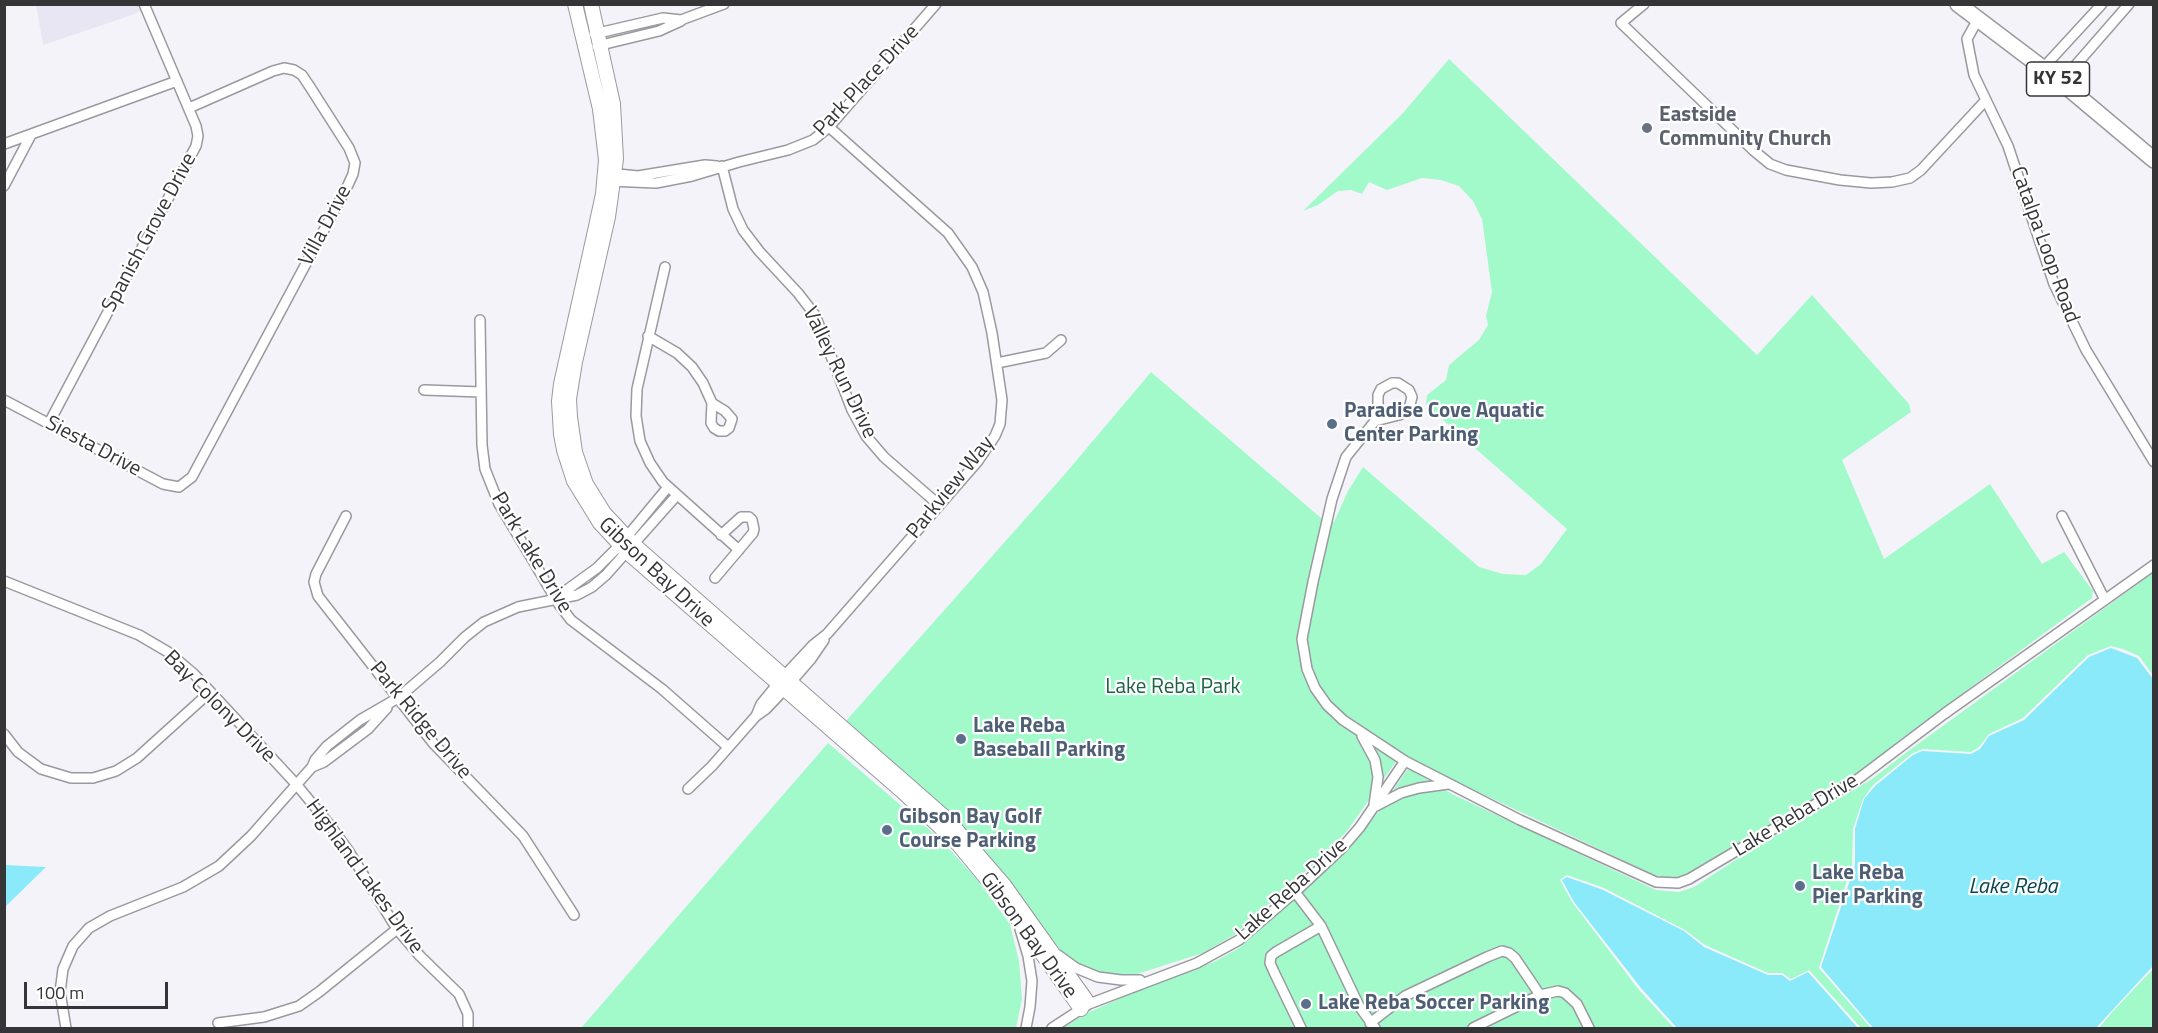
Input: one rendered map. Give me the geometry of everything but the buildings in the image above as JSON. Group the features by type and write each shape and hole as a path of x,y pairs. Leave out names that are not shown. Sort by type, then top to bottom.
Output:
{"main road":[{"name":"KY 52","path":"1958,4 2061,82 2154,160"}],"street":[{"name":"Spanish Grove Drive","path":"49,423 196,146 198,136 196,126 144,4"},
{"name":"Gibson Bay Drive","path":"575,4 603,126 609,177"},
{"name":"Gibson Bay Drive","path":"591,4 613,104 616,141 564,366 559,418 564,450 574,481 600,523 871,758 961,840 1004,885 1052,950 1085,1006"},
{"path":"584,42 659,31 724,4"},
{"name":"Park Place Drive","path":"609,177 656,183 692,176 801,146 813,140 829,127 936,4"},
{"path":"1644,4 1621,24 1753,150 1770,164 1786,170 1871,183 1910,178 1921,170 1986,100"},
{"path":"2043,68 2102,4"},
{"path":"2061,82 2129,4"},
{"name":"Catalpa Loop Road","path":"1978,19 1967,39 1974,75 2008,146 2054,284 2086,350 2154,462"},
{"name":"Villa Drive","path":"183,486 199,465 322,235 353,174 355,164 352,153 310,87 302,75 294,69 284,68 273,71 189,108"},
{"path":"4,144 177,81"},
{"name":"Parkview Way","path":"688,789 756,716 761,704 811,659 827,634 978,461 995,436 1002,412 997,363 987,305 978,279 965,255 937,223 829,127"},
{"path":"4,186 32,135"},
{"name":"Valley Run Drive","path":"722,166 737,219 755,246 798,293 814,315 852,410 866,436 884,457 939,505"},
{"path":"665,267 637,389 637,429 650,463 668,487 739,550"},
{"name":"Park Lake Drive","path":"480,320 482,451 488,481 499,504 566,614 578,626 662,688 728,747"},
{"path":"648,336 677,353 692,367 703,383 712,403"},
{"path":"997,363 1046,353 1061,340"},
{"path":"1392,383 1404,386 1412,397 1409,409 1399,416 1375,421 1378,416 1380,389 1392,383"},
{"path":"424,390 482,392"},
{"name":"Siesta Drive","path":"4,400 163,483 183,486"},
{"name":"Lake Reba Drive","path":"1375,421 1346,456 1337,480 1313,582 1302,639 1307,669 1315,688 1335,713 1405,761 1448,784 1647,879 1667,884 1678,883 1694,876 1858,779 2154,565"},
{"path":"626,544 668,487"},
{"path":"626,544 677,495"},
{"name":"Park Ridge Drive","path":"346,516 316,574 315,589 438,748 524,836 574,915"},
{"path":"715,578 754,529 752,520 745,516 737,519 722,535"},
{"path":"2062,516 2105,600"},
{"name":"Highland Lakes Drive","path":"312,767 324,762 368,729 398,698 484,622 518,607 555,598 587,576 626,544"},
{"name":"Bay Colony Drive","path":"4,581 139,635 175,657 296,784"},
{"path":"4,734 25,758 41,769 71,778 93,777 116,771 137,758 210,692"},
{"name":"Highland Lakes Drive","path":"66,1029 61,1003 60,980 67,957 80,936 99,921 183,887 213,870 252,836 312,767 320,753 360,720 398,698"},
{"path":"1360,732 1375,760 1378,777 1374,807"},
{"path":"342,734 349,743"},
{"name":"Lake Reba Drive","path":"1052,1029 1085,1006 1197,963 1226,949 1248,934 1342,848 1374,807 1405,761"},
{"name":"Highland Lakes Drive","path":"296,784 348,850 397,929 420,956 459,994 468,1014 468,1029"},
{"path":"1374,807 1401,793 1448,784"},
{"name":"Gibson Bay Drive","path":"961,840 1016,918 1085,1006"},
{"path":"1295,892 1321,926 1359,1006 1373,1026 1405,996 1502,951 1515,958 1540,995"},
{"path":"1016,918 1028,956 1032,981 1026,1029"},
{"path":"1301,1029 1270,963 1271,956 1321,926"},
{"path":"218,1023 233,1023 264,1017 299,1006 397,929"},
{"path":"1052,950 1076,968 1098,977 1149,980"},
{"path":"1473,1029 1485,1026 1540,995 1550,992 1565,993 1577,1004 1589,1029"}],"shaded area":[{"path":"36,5 155,5 43,45"}],"green space":[{"name":"Lake Reba Park","path":"1449,59 1757,355 1812,295 1909,404 1911,412 1842,460 1884,559 1990,484 2042,564 2064,552 2093,591 2092,598 1902,738 1861,771 1684,875 1670,879 1654,875 1434,771 1402,753 1347,831 1325,854 1234,935 1203,953 1137,974 1122,975 1095,971 1063,953 976,841 845,722 1065,474 1151,372 1321,518 1334,522 1348,491 1363,467 1479,567 1503,574 1526,575 1541,564 1567,529 1426,405 1427,395 1446,380 1449,365 1479,340 1488,325 1486,316 1492,292 1482,219 1473,201 1459,186 1441,180 1422,178 1387,190 1369,182 1362,194 1351,190 1338,191 1318,205 1303,211 1403,113"},
{"path":"2153,573 2153,675 2139,656 2123,649 2111,646 2088,655 2023,718 1989,734 1979,747 1971,752 1923,749 1913,753 1873,785 1863,799 1853,829 1852,865 1819,968 1871,1028 1861,1028 1809,970 1791,979 1782,973 1768,973 1705,945 1685,930 1604,888 1567,875 1560,880 1572,902 1639,990 1674,1028 1063,1028 1087,1013 1155,983 1214,962 1239,948 1344,854 1410,769 1452,794 1656,890 1679,892 1694,887 1757,846 1872,779"},
{"path":"828,743 939,838 975,877 1010,924 1019,961 1022,999 1016,1028 581,1028"},
{"path":"2153,969 2153,1028 2099,1028 2113,1011"}],"water":[{"name":"Lake Reba","path":"2111,648 2137,658 2153,679 2153,966 2096,1028 1873,1028 1821,967 1855,865 1855,829 1864,799 1875,786 1913,755 1922,751 1971,754 1980,749 1989,736 2024,720 2089,657"},
{"path":"4,865 46,867 5,907"},
{"path":"1567,877 1603,890 1684,931 1704,947 1768,975 1782,975 1790,981 1808,972 1858,1028 1677,1028 1641,988 1574,902 1562,880"}],"place":[{"name":"Eastside Community Church","path":"1647,128"},
{"name":"Paradise Cove Aquatic Center Parking","path":"1332,424"},
{"name":"Lake Reba Baseball Parking","path":"961,739"},
{"name":"Gibson Bay Golf Course Parking","path":"887,830"},
{"name":"Lake Reba Pier Parking","path":"1800,886"},
{"name":"Lake Reba Soccer Parking","path":"1306,1004"}]}
